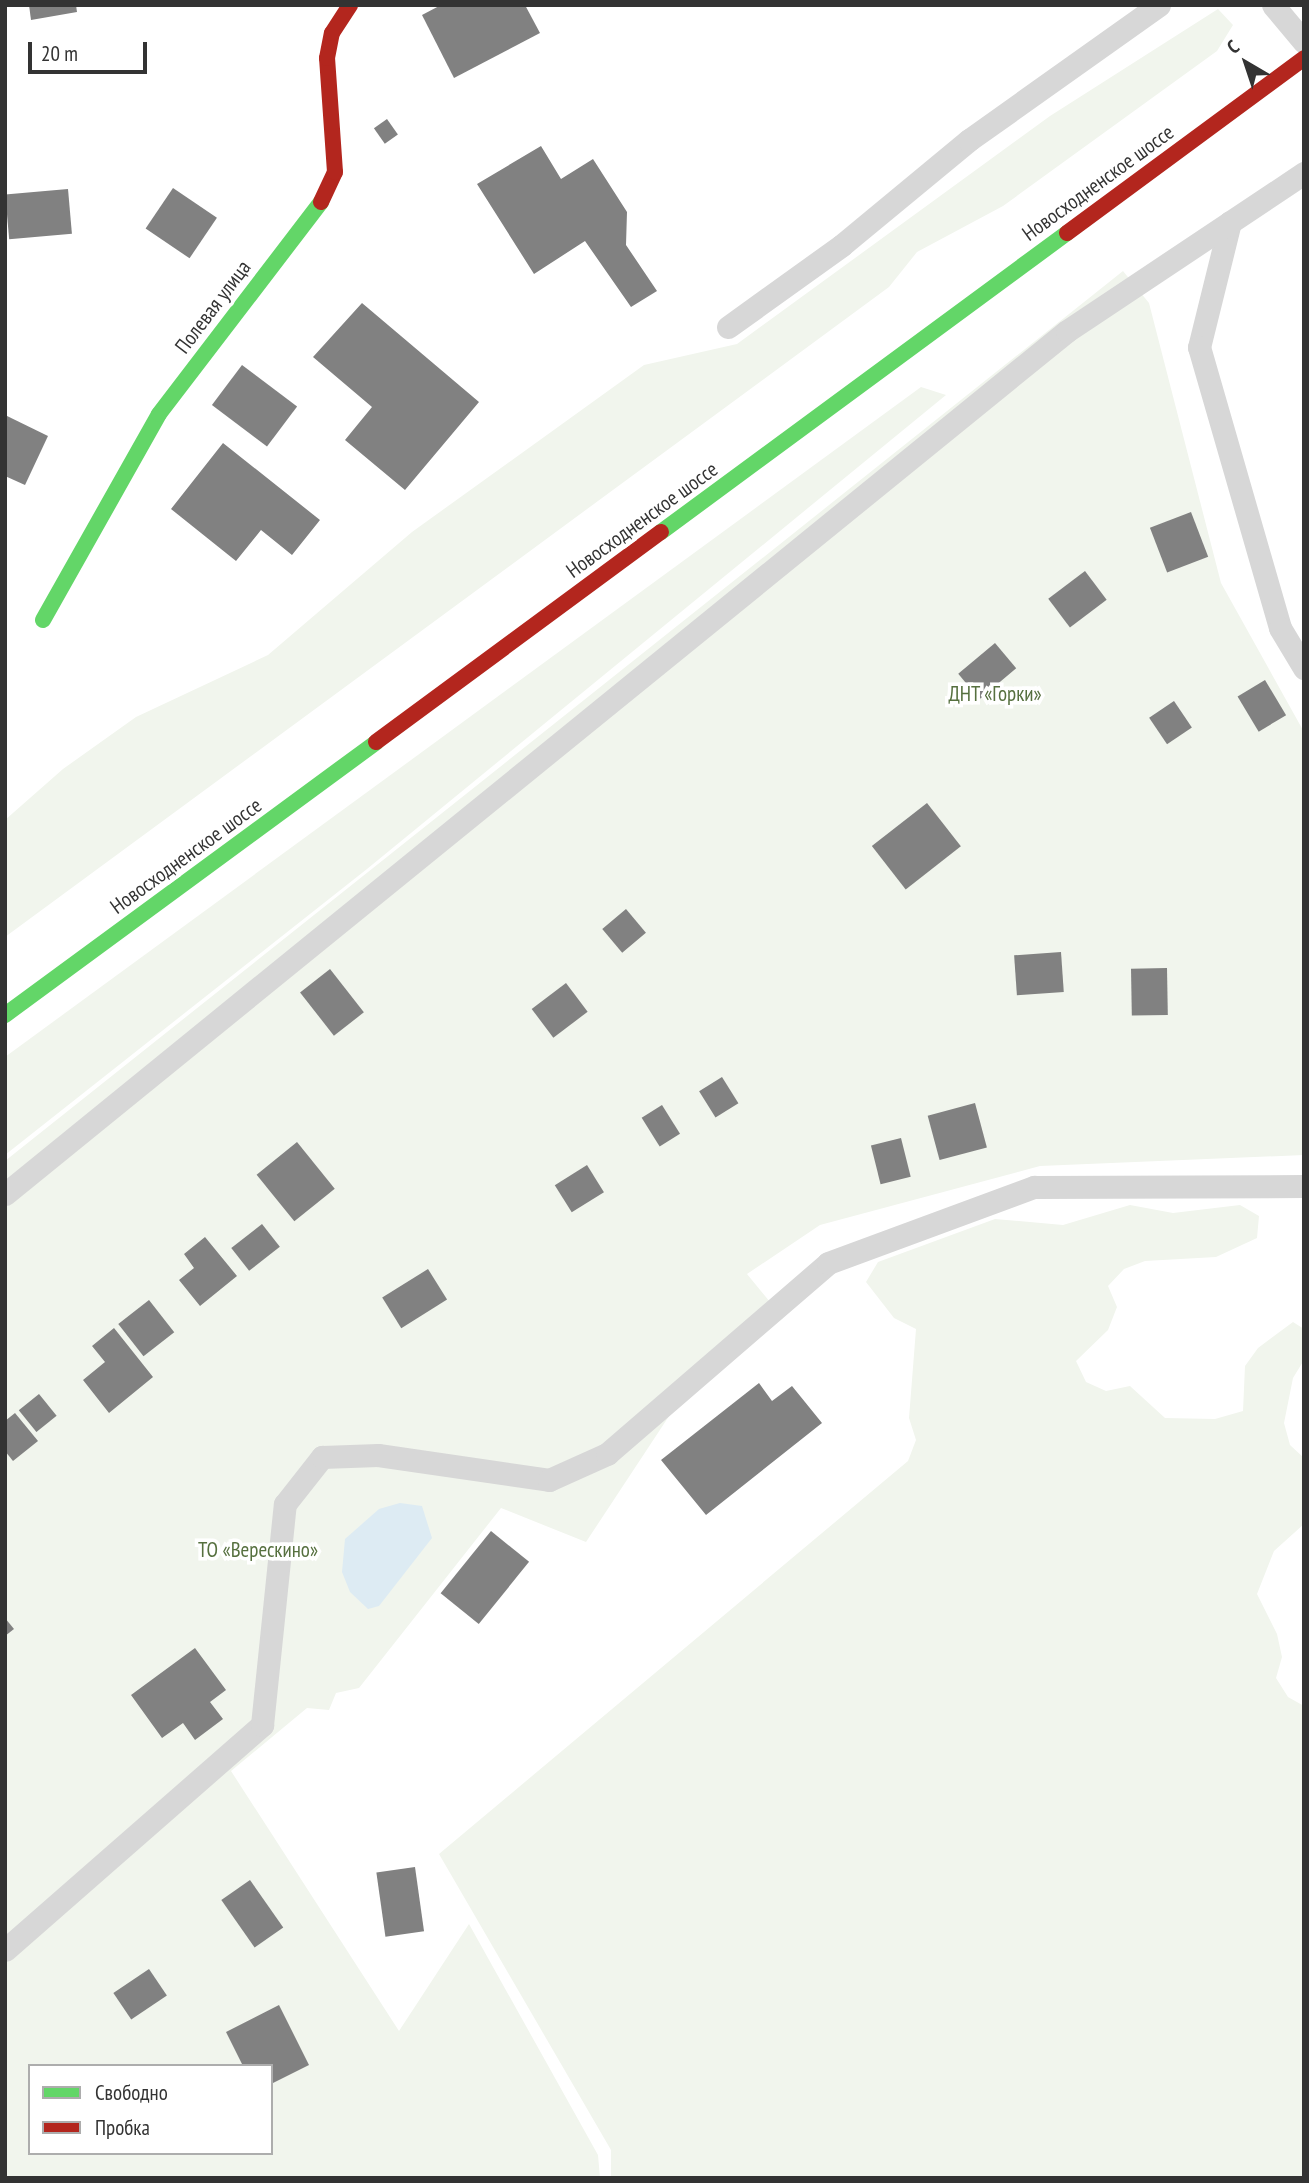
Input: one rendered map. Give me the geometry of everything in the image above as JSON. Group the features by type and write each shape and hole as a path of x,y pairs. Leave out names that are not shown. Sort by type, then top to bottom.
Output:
{"main road":[{"name":"Полевая улица","path":"43,620 159,414 321,202 335,172 327,58 332,33 350,5"},
{"name":"Новосходненское шоссе","path":"5,1015 1304,58"}],"lane":[{"path":"728,327 842,246 969,140 1159,5"},
{"path":"1273,5 1304,42"},
{"path":"5,1194 1067,331 1304,173"},
{"path":"1230,222 1199,347 1280,628 1304,668"},
{"path":"5,1950 262,1725 285,1504 322,1457 378,1455 549,1480 607,1454 828,1263 1034,1187 1304,1186"}],"green space":[{"path":"1218,9 1233,25 1217,51 1003,206 917,252 889,287 5,937 5,820 63,769 136,717 268,655 412,532 644,365 737,344 1050,116"},
{"path":"1123,271 1149,303 1221,583 1304,732 1304,1155 1040,1166 820,1225 747,1274 783,1318 679,1401 586,1542 501,1508 359,1688 336,1693 329,1710 307,1708 231,1771 399,2031 469,1924 598,2155 600,2178 5,2178 5,1161"},
{"path":"921,387 946,395 367,869 5,1155 5,1057"},
{"path":"1130,1205 1173,1213 1240,1205 1259,1216 1257,1238 1216,1257 1145,1261 1124,1269 1108,1286 1117,1307 1108,1330 1076,1361 1086,1382 1106,1391 1130,1386 1165,1418 1215,1419 1243,1411 1245,1366 1258,1348 1293,1322 1304,1329 1304,1360 1293,1378 1284,1423 1290,1445 1304,1458 1304,1524 1274,1551 1257,1594 1277,1634 1282,1657 1276,1678 1288,1697 1304,1706 1304,2178 611,2178 611,2150 439,1854 908,1461 916,1440 909,1418 916,1329 894,1318 866,1282 878,1262 995,1219 1063,1225"}],"shaded area":[{"path":"400,1503 422,1506 432,1538 379,1606 368,1609 350,1592 342,1572 345,1539 379,1509"}],"building":[{"path":"29,5 76,5 77,12 31,20"},
{"path":"441,5 525,5 540,33 454,78 422,15"},
{"path":"387,119 398,135 385,144 374,128"},
{"path":"541,146 561,179 593,159 627,212 626,245 657,291 631,307 585,241 534,274 477,184"},
{"path":"173,188 217,218 190,258 146,229"},
{"path":"68,189 72,234 9,239 5,194"},
{"path":"362,303 479,402 405,490 345,440 372,407 313,357"},
{"path":"242,365 297,407 267,446 212,405"},
{"path":"5,415 48,436 25,485 5,476"},
{"path":"223,443 320,520 292,555 261,530 236,561 171,509"},
{"path":"1191,512 1208,557 1167,573 1150,528"},
{"path":"1085,571 1107,600 1070,627 1048,599"},
{"path":"995,643 1016,668 979,699 958,674"},
{"path":"1265,680 1286,715 1259,732 1238,696"},
{"path":"1174,701 1192,728 1167,744 1149,718"},
{"path":"927,803 961,846 906,889 872,846"},
{"path":"626,909 646,933 622,953 602,929"},
{"path":"1061,952 1064,992 1017,995 1014,955"},
{"path":"1167,968 1168,1015 1132,1016 1131,969"},
{"path":"330,969 364,1012 334,1036 300,992"},
{"path":"566,983 588,1012 553,1038 532,1009"},
{"path":"722,1077 738,1103 716,1118 699,1091"},
{"path":"975,1103 987,1147 940,1160 928,1116"},
{"path":"662,1105 680,1134 660,1147 642,1118"},
{"path":"901,1138 911,1177 881,1184 871,1145"},
{"path":"297,1142 335,1189 294,1221 257,1175"},
{"path":"587,1165 604,1192 572,1212 555,1185"},
{"path":"262,1224 280,1247 249,1271 231,1248"},
{"path":"205,1237 237,1276 200,1306 179,1280 194,1268 184,1254"},
{"path":"428,1269 447,1300 401,1328 382,1298"},
{"path":"149,1300 174,1332 144,1356 118,1324"},
{"path":"114,1328 153,1377 109,1413 83,1380 105,1362 92,1346"},
{"path":"759,1383 772,1401 792,1386 822,1423 706,1515 661,1460"},
{"path":"39,1394 57,1416 36,1432 19,1410"},
{"path":"15,1413 38,1441 13,1461 5,1451 5,1421"},
{"path":"491,1531 529,1562 479,1624 441,1593"},
{"path":"5,1618 14,1629 5,1636"},
{"path":"195,1648 226,1690 210,1702 223,1719 195,1740 183,1723 162,1738 131,1695"},
{"path":"415,1867 424,1931 385,1937 376,1872"},
{"path":"250,1880 283,1928 255,1948 221,1900"},
{"path":"149,1969 167,1996 131,2020 113,1993"},
{"path":"279,2005 309,2065 273,2083 273,2064 242,2064 226,2032"}],"traffic: fast":[{"path":"43,620 159,414 321,202"},
{"path":"661,532 1067,233"},
{"path":"5,1015 376,742"}],"traffic: jam":[{"path":"321,202 335,172 327,58 332,33 350,5"},
{"path":"1067,233 1304,58"},
{"path":"376,742 661,532"}],"park label":[{"name":"ДНТ «Горки»","path":"995,694"},
{"name":"ТО «Верескино»","path":"258,1550"}]}
